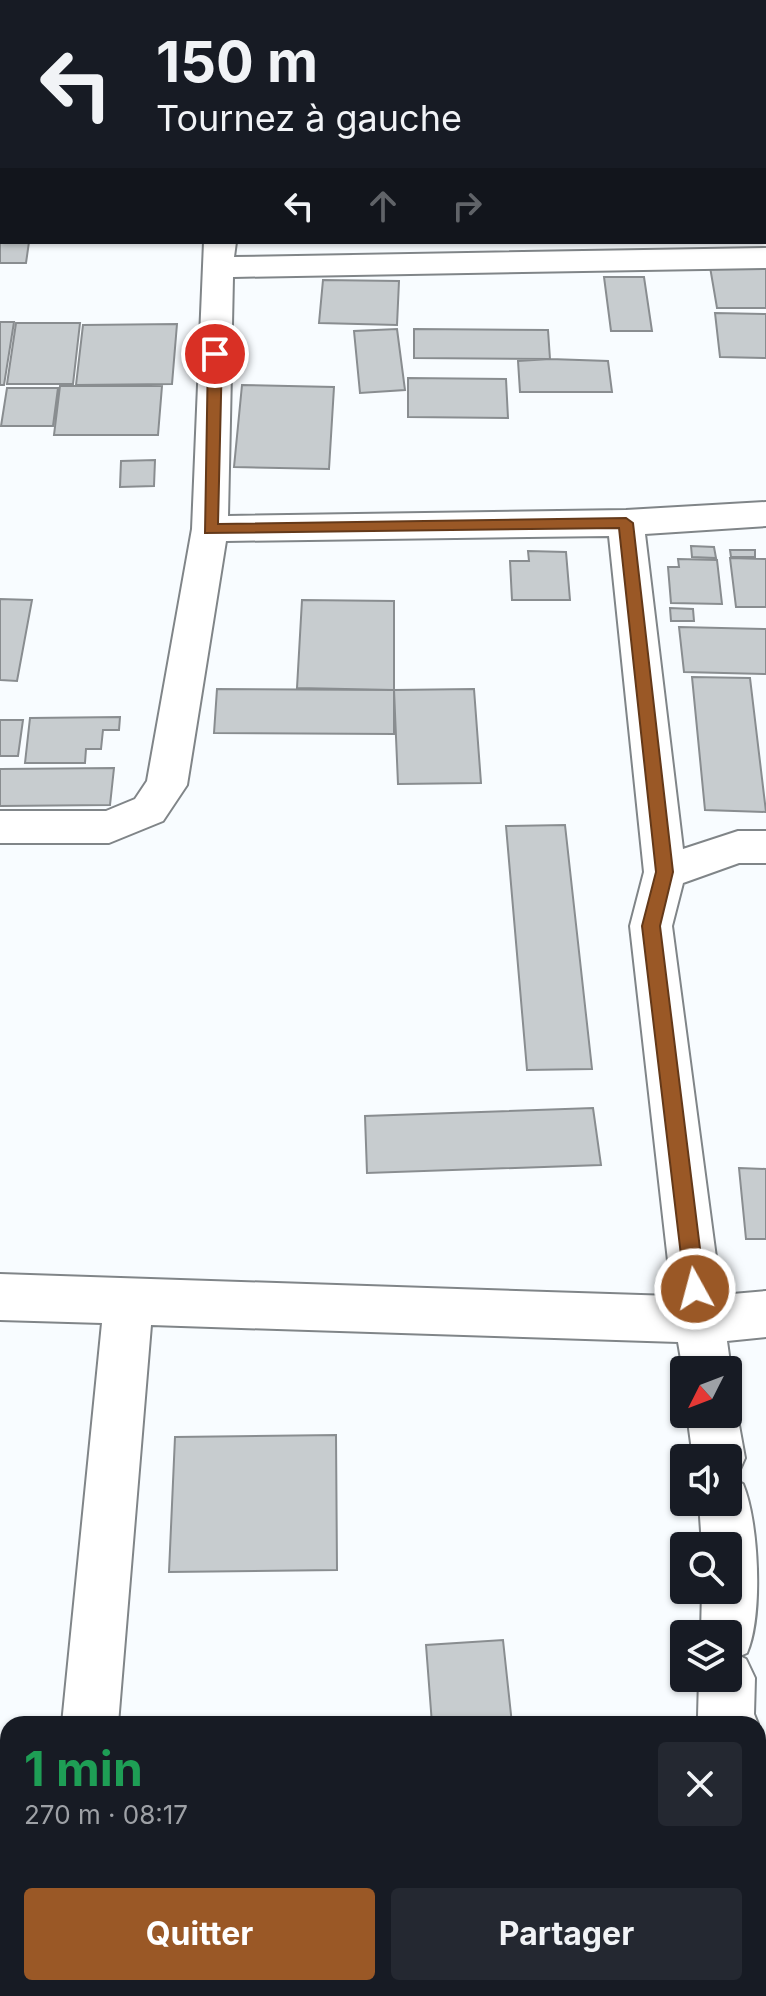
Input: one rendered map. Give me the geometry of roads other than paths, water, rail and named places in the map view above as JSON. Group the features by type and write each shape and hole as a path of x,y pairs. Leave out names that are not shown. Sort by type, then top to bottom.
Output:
{"street":[{"path":"0,827 109,827 149,810 167,785 210,529 219,254 766,258"},
{"path":"210,529 626,523 766,514"},
{"path":"626,523 665,872 651,926 704,1356"},
{"path":"665,872 738,847 766,847"},
{"path":"0,1297 699,1320 766,1314"},
{"path":"91,1716 129,1301"},
{"path":"727,1516 728,1620"},
{"path":"726,1716 727,1692"}]}
